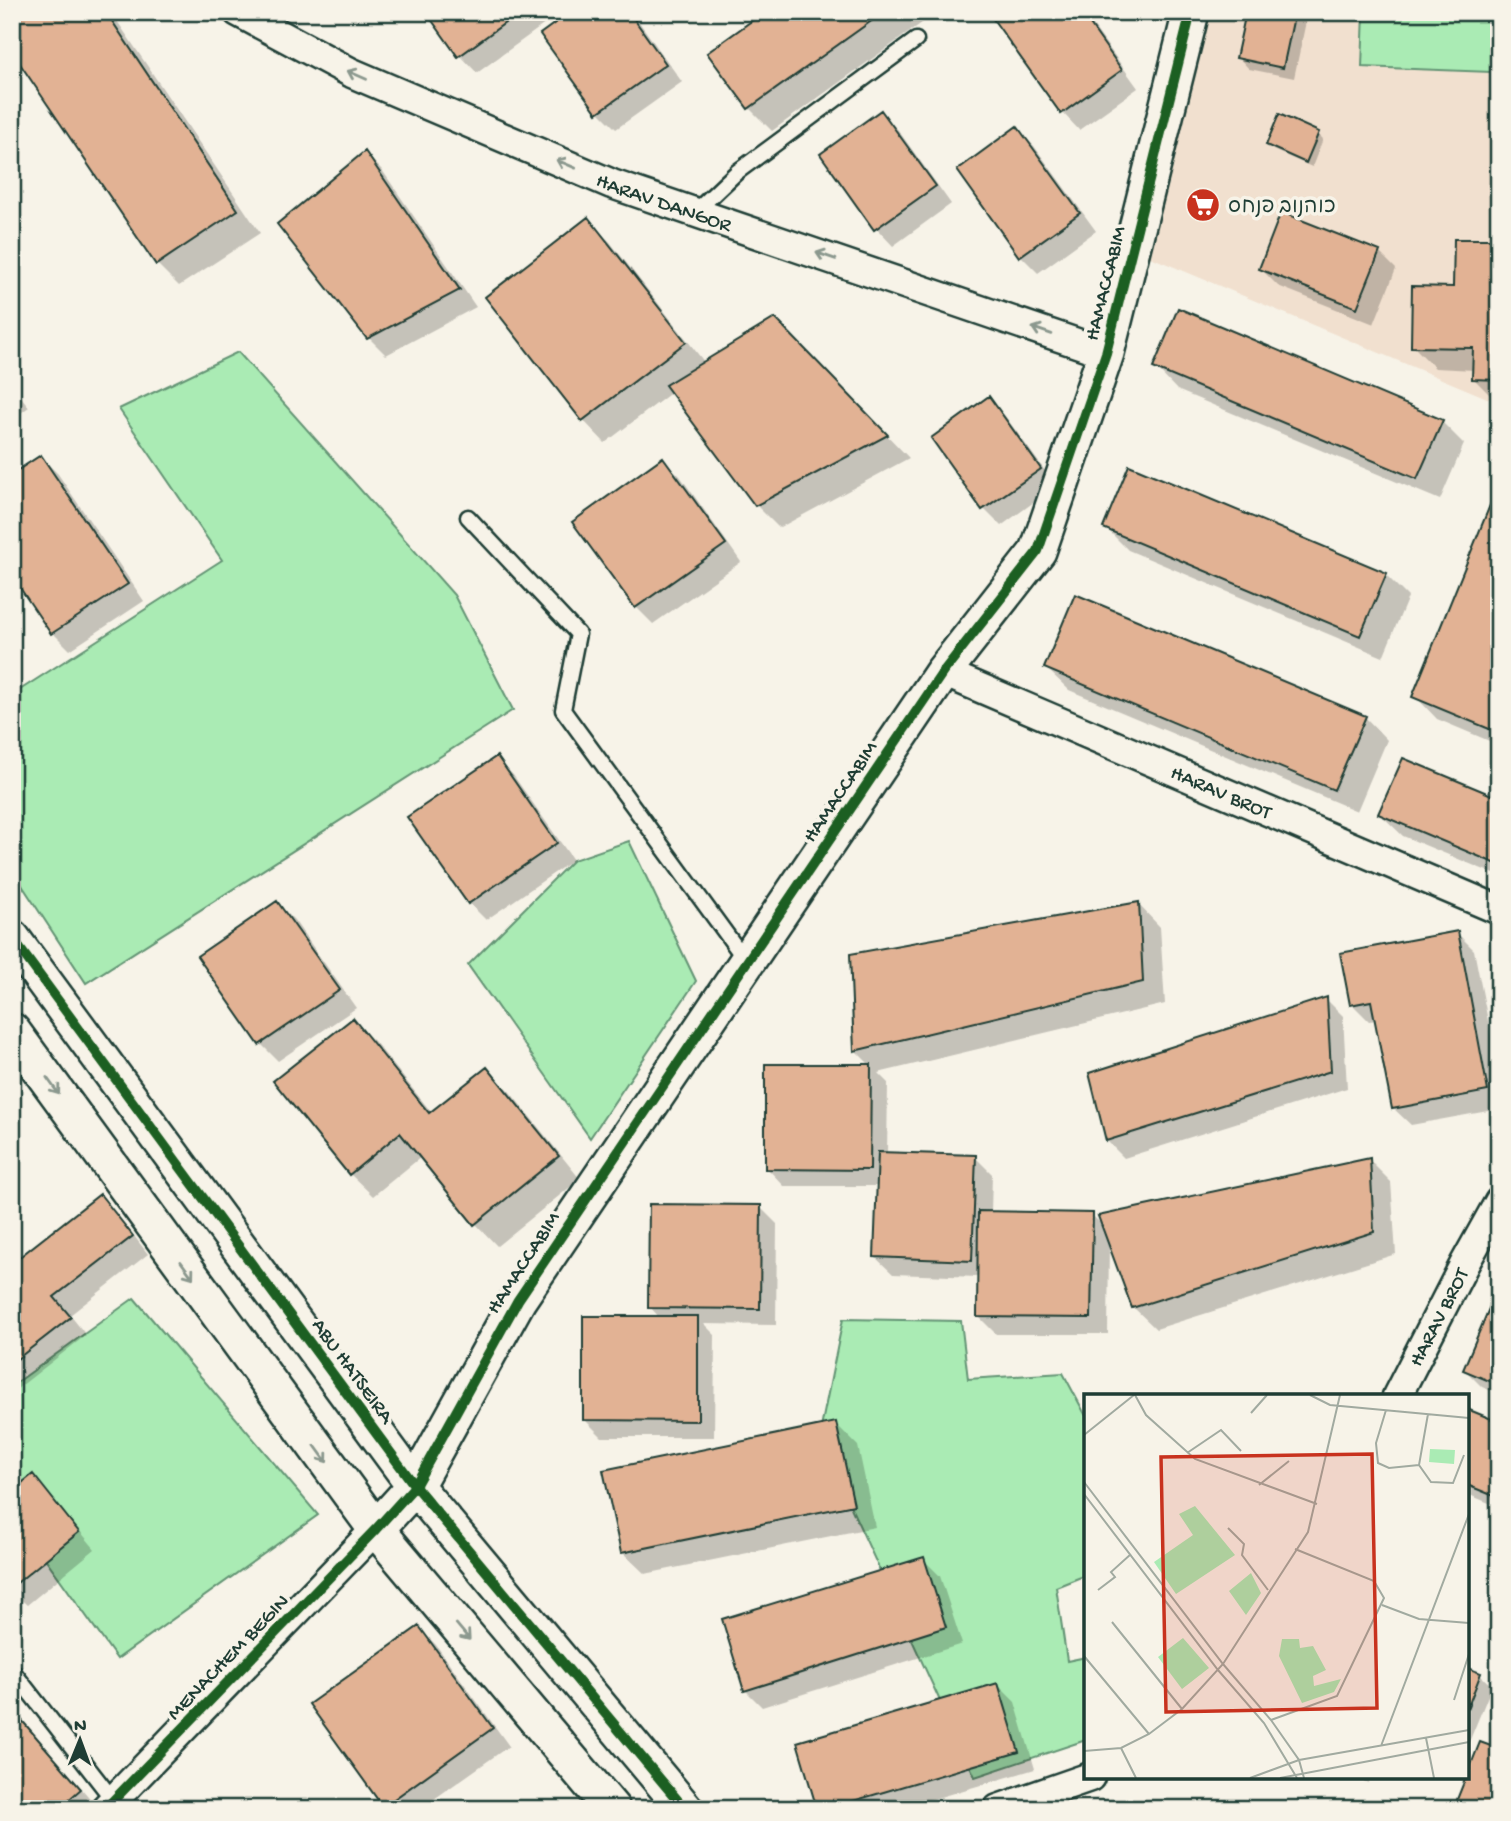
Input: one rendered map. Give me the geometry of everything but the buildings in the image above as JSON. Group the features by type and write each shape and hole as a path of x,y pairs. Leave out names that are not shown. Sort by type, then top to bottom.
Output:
{"street":[{"name":"HARAV DANGOR","path":"238,12 352,73 612,184 1106,353"},
{"name":"HAMACCABIM","path":"376,1529 415,1486 518,1300 943,673 1038,551 1106,353 1191,12"},
{"name":"HARAV BROT","path":"943,673 1499,910"},
{"name":"ABU HATSEIRA","path":"12,938 415,1486 685,1809"},
{"path":"12,1031 376,1529 612,1809"},
{"name":"HARAV BROT","path":"1398,1394 1499,1202"},
{"name":"MENACHEM BEGIN","path":"109,1805 376,1529"},
{"path":"998,1809 1084,1779"}],"lane":[{"path":"696,211 737,172 916,40"},
{"path":"468,517 578,634 564,710 747,963"},
{"path":"12,1670 109,1805"}],"shaded area":[{"path":"1208,12 1499,12 1499,403 1148,256"}],"green space":[{"path":"1364,12 1493,12 1491,72 1362,67"},
{"path":"238,352 454,595 513,710 86,983 12,870 12,695 222,560 119,409"},
{"path":"629,841 696,981 590,1138 468,965 573,860"},
{"path":"134,1298 318,1515 117,1659 12,1512 12,1386"},
{"path":"843,1319 961,1321 968,1379 1063,1373 1084,1412 1084,1576 1056,1587 1067,1661 1084,1657 1084,1741 975,1777 819,1438"}],"cycle path":[{"path":"105,1809 415,1486 518,1300 943,672 1038,551 1106,353 1191,12"},
{"path":"12,938 415,1486 685,1809"}],"place":[{"name":"כוהנוב פנחס","path":"1203,205"}]}
